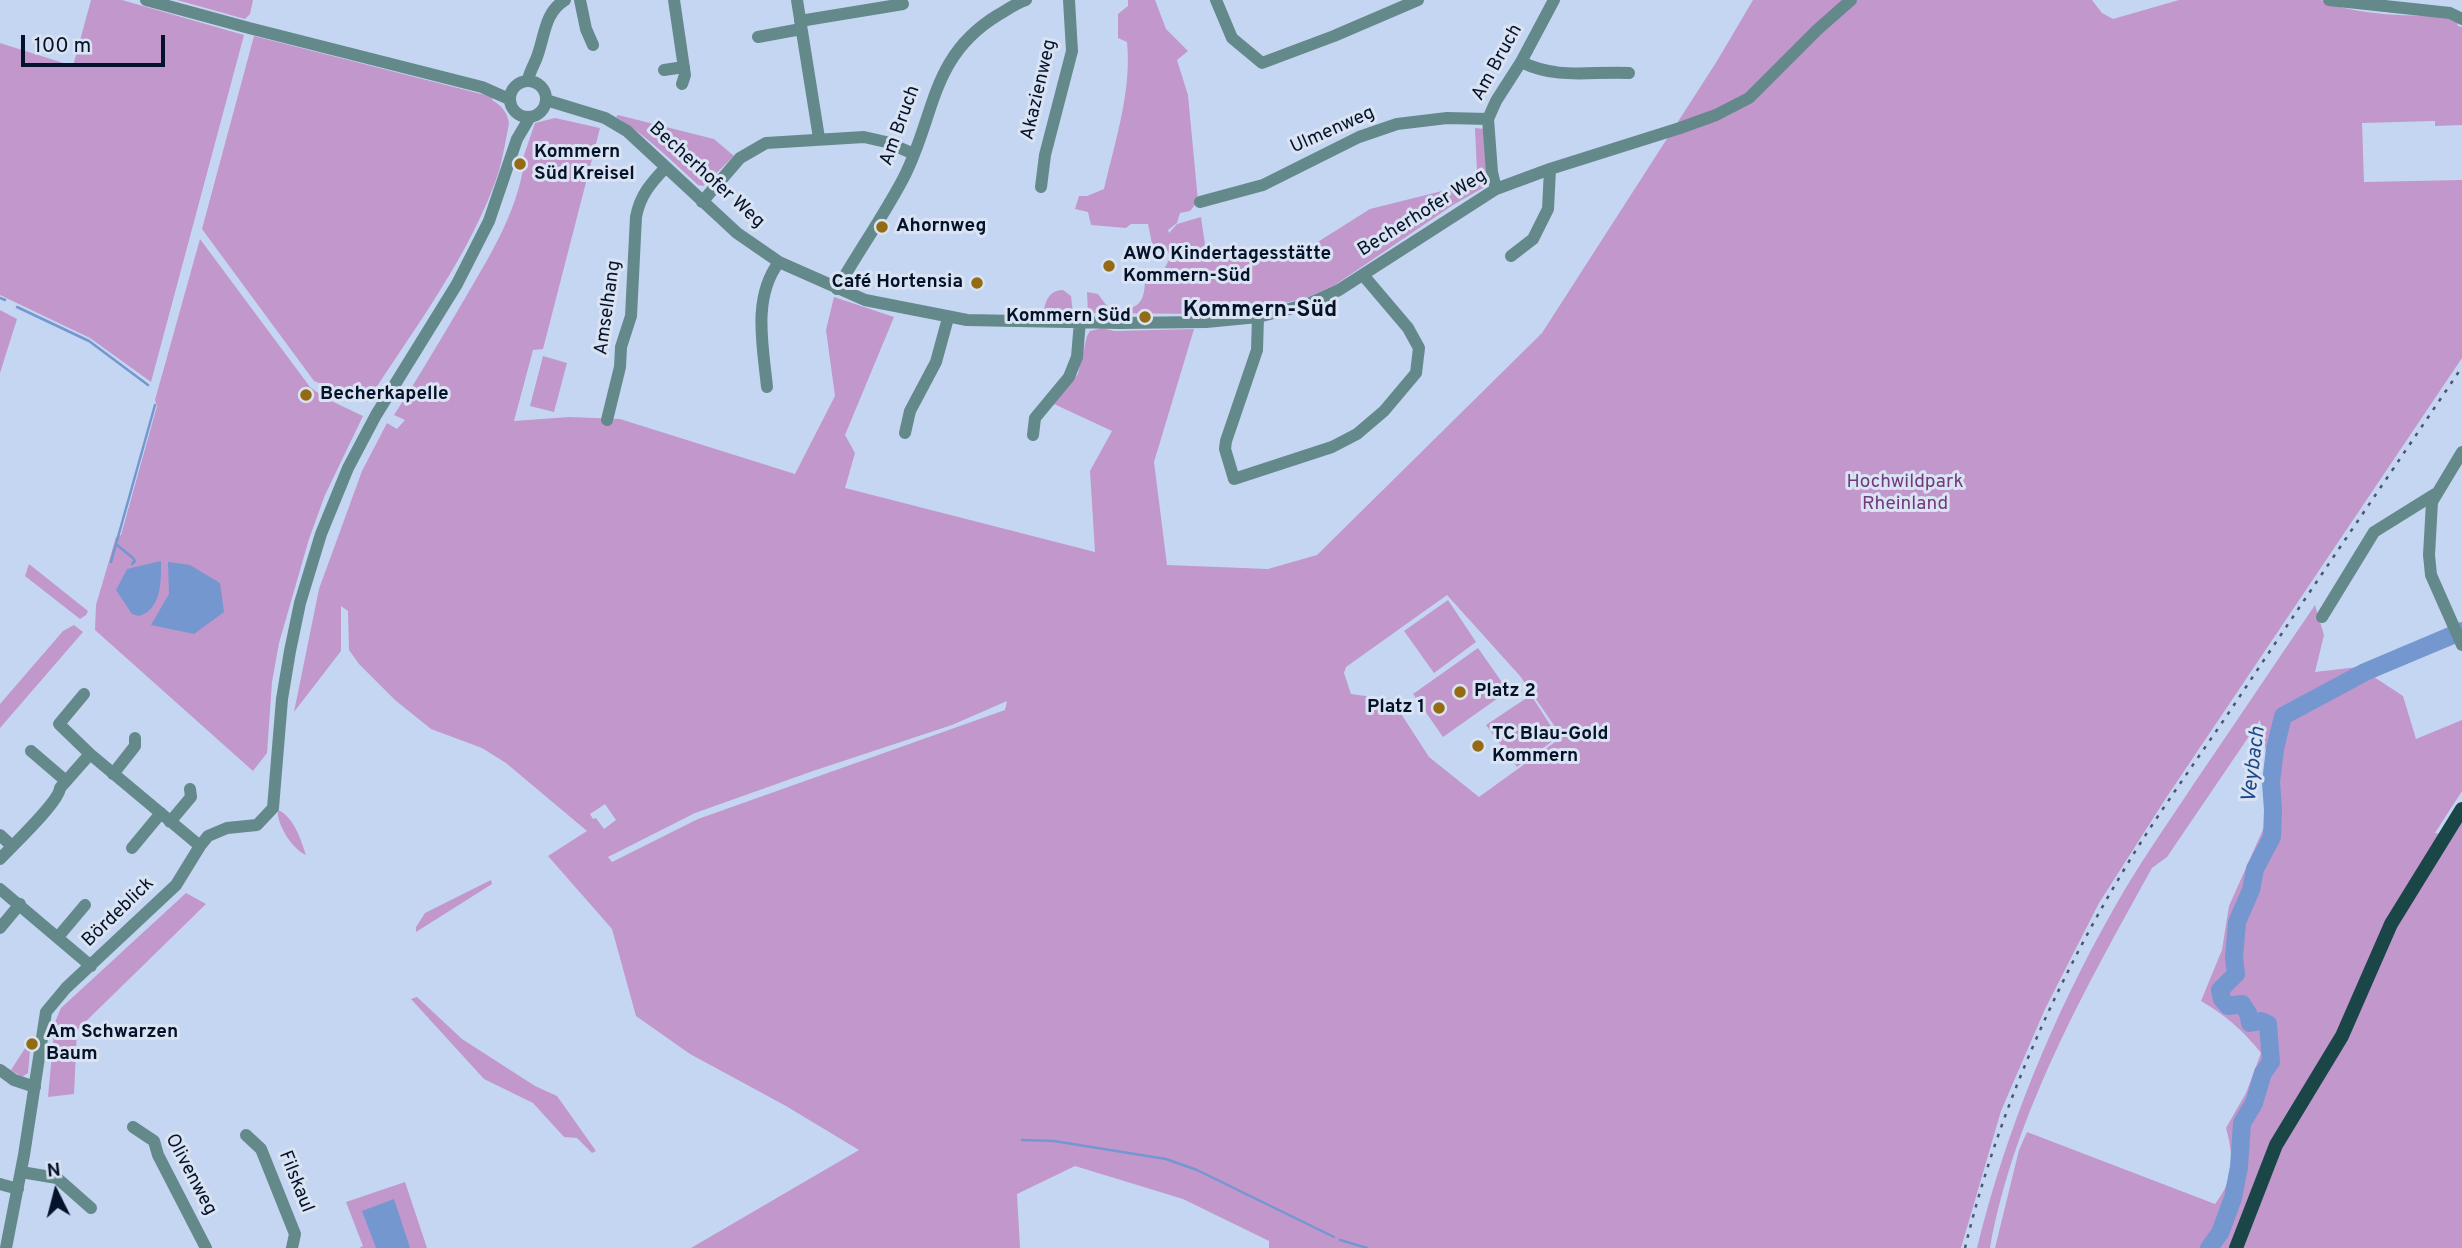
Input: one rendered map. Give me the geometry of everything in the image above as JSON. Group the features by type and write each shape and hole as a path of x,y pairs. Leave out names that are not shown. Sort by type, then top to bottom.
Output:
{"main road":[{"path":"2236,1248 2276,1145 2342,1036 2391,924 2462,809"}],"street":[{"path":"146,0 249,29 482,87 498,86 511,94"},
{"path":"533,82 540,68 537,57 548,17 557,5 565,0"},
{"path":"580,0 586,29 593,46"},
{"path":"674,0 685,75 682,84"},
{"path":"797,0 819,138"},
{"name":"Am Bruch","path":"837,289 903,178 914,154 937,84 949,60 982,25 1026,0"},
{"name":"Akazienweg","path":"1041,187 1045,155 1072,51 1069,0"},
{"path":"1216,0 1232,38 1262,63 1418,0"},
{"name":"Am Bruch","path":"1496,189 1488,119 1554,0"},
{"name":"Becherhofer Weg","path":"545,104 613,122 627,131 737,233 779,262 864,300 967,320 1206,322 1258,317 1308,304 1339,290 1496,189 1716,115 1749,97 1851,0"},
{"path":"2329,0 2337,3 2451,13 2462,19"},
{"path":"758,37 883,4 903,4"},
{"path":"1521,62 1537,69 1576,75 1629,73"},
{"path":"664,70 684,67"},
{"path":"533,82 544,90 545,104 523,115 510,104 511,94 519,83 533,82"},
{"name":"Bördeblick","path":"6,1248 46,1012 66,988 176,885 208,836 227,828 257,825 269,815 274,806 282,699 290,651 300,603 321,534 348,468 370,426 457,284 489,221 517,139 515,128 523,115"},
{"name":"Ulmenweg","path":"1200,202 1263,186 1359,136 1397,124 1447,118 1488,119"},
{"path":"702,202 740,158 766,143 864,137 886,142 914,154"},
{"name":"Amselhang","path":"607,420 620,367 621,347 631,316 639,202 646,188 666,167"},
{"path":"1511,256 1533,239 1548,209 1549,169"},
{"path":"767,387 763,295 772,271 779,262"},
{"path":"1258,317 1257,351 1226,442 1225,449 1234,479 1332,447 1357,435 1384,411 1416,373 1419,348 1409,328 1363,275"},
{"path":"905,433 910,411 939,354 948,318"},
{"path":"1033,435 1035,418 1069,377 1077,358 1080,321"},
{"path":"2461,643 2435,587 2429,566 2430,513 2436,493 2462,452"},
{"path":"2322,617 2374,532 2436,493"},
{"path":"84,694 59,724 113,774 200,846"},
{"path":"113,774 135,746 135,738"},
{"path":"31,751 66,781"},
{"path":"0,859 60,794 60,788 90,754"},
{"path":"132,848 191,797 191,789"},
{"path":"0,835 12,846"},
{"path":"0,889 91,966"},
{"path":"0,928 20,904"},
{"path":"58,937 85,905"},
{"path":"0,1070 14,1080 35,1087"},
{"name":"Olivenweg","path":"133,1127 154,1141 158,1155 206,1248"},
{"name":"Filskaul","path":"246,1135 261,1149 295,1234 292,1248"},
{"path":"21,1172 57,1178 91,1208"},
{"path":"0,1184 18,1189"}],"green space":[{"path":"91,0 122,0 244,35 151,382 90,338 0,295 0,43 73,66"},
{"path":"177,0 253,0 250,14 245,19"},
{"path":"1128,0 1155,0 1166,29 1188,51 1177,60 1188,95 1198,201 1190,211 1180,213 1177,223 1168,230 1169,233 1177,224 1201,217 1206,252 1209,256 1219,253 1269,259 1305,250 1370,209 1454,188 1477,173 1475,128 1485,129 1488,185 1453,205 1335,285 1306,298 1262,308 1208,314 1088,313 1087,292 1098,294 1109,309 1125,309 1136,305 1143,296 1145,279 1162,273 1170,258 1168,251 1154,253 1148,224 1131,224 1126,228 1091,225 1088,212 1075,209 1079,196 1087,196 1104,189 1125,97 1127,42 1118,38 1118,14 1128,6"},
{"name":"Hochwildpark Rheinland","path":"1753,0 2092,0 2102,13 2113,19 2179,0 2321,0 2351,10 2455,17 2458,26 2462,27 2462,125 2435,126 2435,121 2362,123 2364,182 2462,180 2462,358 2168,795 2099,903 2045,1009 2001,1111 1961,1248 1269,1248 1269,1241 1183,1199 1075,1166 1017,1194 1020,1248 691,1248 859,1150 786,1106 690,1054 636,1016 612,929 548,856 587,831 506,763 482,748 431,729 395,700 359,664 349,650 348,611 341,606 341,651 294,712 319,589 362,471 387,423 397,429 405,420 394,415 500,235 515,201 524,164 522,161 535,123 555,118 600,128 543,349 533,350 514,421 569,417 620,419 795,474 835,396 826,330 834,297 894,317 845,435 855,453 845,488 1095,552 1090,471 1112,431 1054,404 1078,374 1090,331 1102,328 1114,331 1194,329 1154,462 1167,565 1268,569 1317,555 1542,333 1717,61","holes":["1447,595 1520,676 1562,737 1479,797 1429,757 1398,709 1402,701 1351,694 1344,673 1346,667","1007,701 1005,710 698,819 612,862 608,857 695,813 952,725","605,804 616,820 604,829 590,814"]},
{"path":"254,36 493,97 492,100 499,105 508,119 499,171 473,232 440,290 367,402 314,381 202,229"},
{"path":"618,115 714,139 734,156 703,186 698,185 649,141 616,117"},
{"path":"200,239 310,387 325,398 363,416 325,495 309,539 279,643 272,682 267,753 253,771 95,630 96,605 116,537 121,535"},
{"path":"1063,290 1071,296 1073,314 1044,315 1048,298 1054,292"},
{"path":"0,310 17,319 0,373"},
{"path":"543,356 567,363 554,412 530,406"},
{"path":"29,564 88,611 86,615 80,619 25,576"},
{"path":"1448,600 1476,642 1434,673 1404,631"},
{"path":"2315,605 2324,635 2315,672 2358,667 2448,628 2455,644 2374,677 2403,696 2416,739 2462,720 2462,791 2435,833 2450,836 2462,819 2462,1248 1995,1248 2019,1150 2027,1132 2215,1204 2222,1194 2231,1168 2226,1128 2246,1093 2261,1053 2233,1024 2201,1001 2222,950 2229,906 2265,825 2269,767 2260,720 2167,857 2152,868 2103,958 2035,1100 2001,1198 1990,1248 1977,1248 2002,1160 2033,1074 2091,950 2142,862"},
{"path":"74,625 83,632 0,728 0,704 63,631"},
{"path":"1478,648 1508,691 1443,737 1413,694"},
{"path":"1531,695 1558,737 1517,767 1486,725"},
{"path":"278,810 293,823 306,855 286,836"},
{"path":"491,880 492,884 416,932 416,927 425,913"},
{"path":"186,893 206,904 77,1030 74,1094 48,1097 55,1022 61,1008"},
{"path":"417,997 462,1039 535,1086 557,1096 596,1151 592,1153 577,1138 564,1137 533,1103 484,1079 411,999"},
{"path":"31,1039 28,1073 22,1077 11,1070"},
{"path":"405,1182 427,1248 359,1248 363,1246 346,1202"}],"water":[{"path":"161,561 156,601 147,612 139,616 132,614 116,590 127,569"},
{"path":"168,562 190,565 220,583 224,612 194,634 151,625 169,594"},
{"path":"394,1199 410,1248 376,1248 362,1211"}],"waterway":[{"path":"0,298 5,300"},
{"path":"17,307 89,341 148,385"},
{"path":"111,562 155,405"},
{"path":"117,545 133,558 135,561 132,564"},
{"name":"Veybach","path":"2209,1248 2220,1233 2233,1198 2239,1167 2242,1123 2254,1103 2263,1073 2271,1062 2268,1024 2261,1021 2250,1023 2242,1004 2228,1006 2222,999 2220,990 2236,974 2234,958 2237,922 2251,890 2255,869 2272,837 2271,782 2283,716 2365,672 2462,631"},
{"path":"1022,1140 1054,1141 1166,1159 1197,1170 1334,1237"},
{"path":"1340,1240 1367,1248"}],"railway":[{"path":"1965,1248 1995,1144 2014,1093 2057,993 2108,897 2160,814 2462,367"}],"place":[{"name":"Kommern Süd Kreisel","path":"520,164"},
{"name":"Ahornweg","path":"882,227"},
{"name":"AWO Kindertagesstätte Kommern-Süd","path":"1109,266"},
{"name":"Café Hortensia","path":"977,283"},
{"name":"Kommern Süd","path":"1145,317"},
{"name":"Becherkapelle","path":"306,395"},
{"name":"Platz 2","path":"1460,692"},
{"name":"Platz 1","path":"1439,708"},
{"name":"TC Blau-Gold Kommern","path":"1478,746"},
{"name":"Am Schwarzen Baum","path":"32,1044"}],"district":[{"name":"Kommern-Süd","path":"1260,311"}]}
